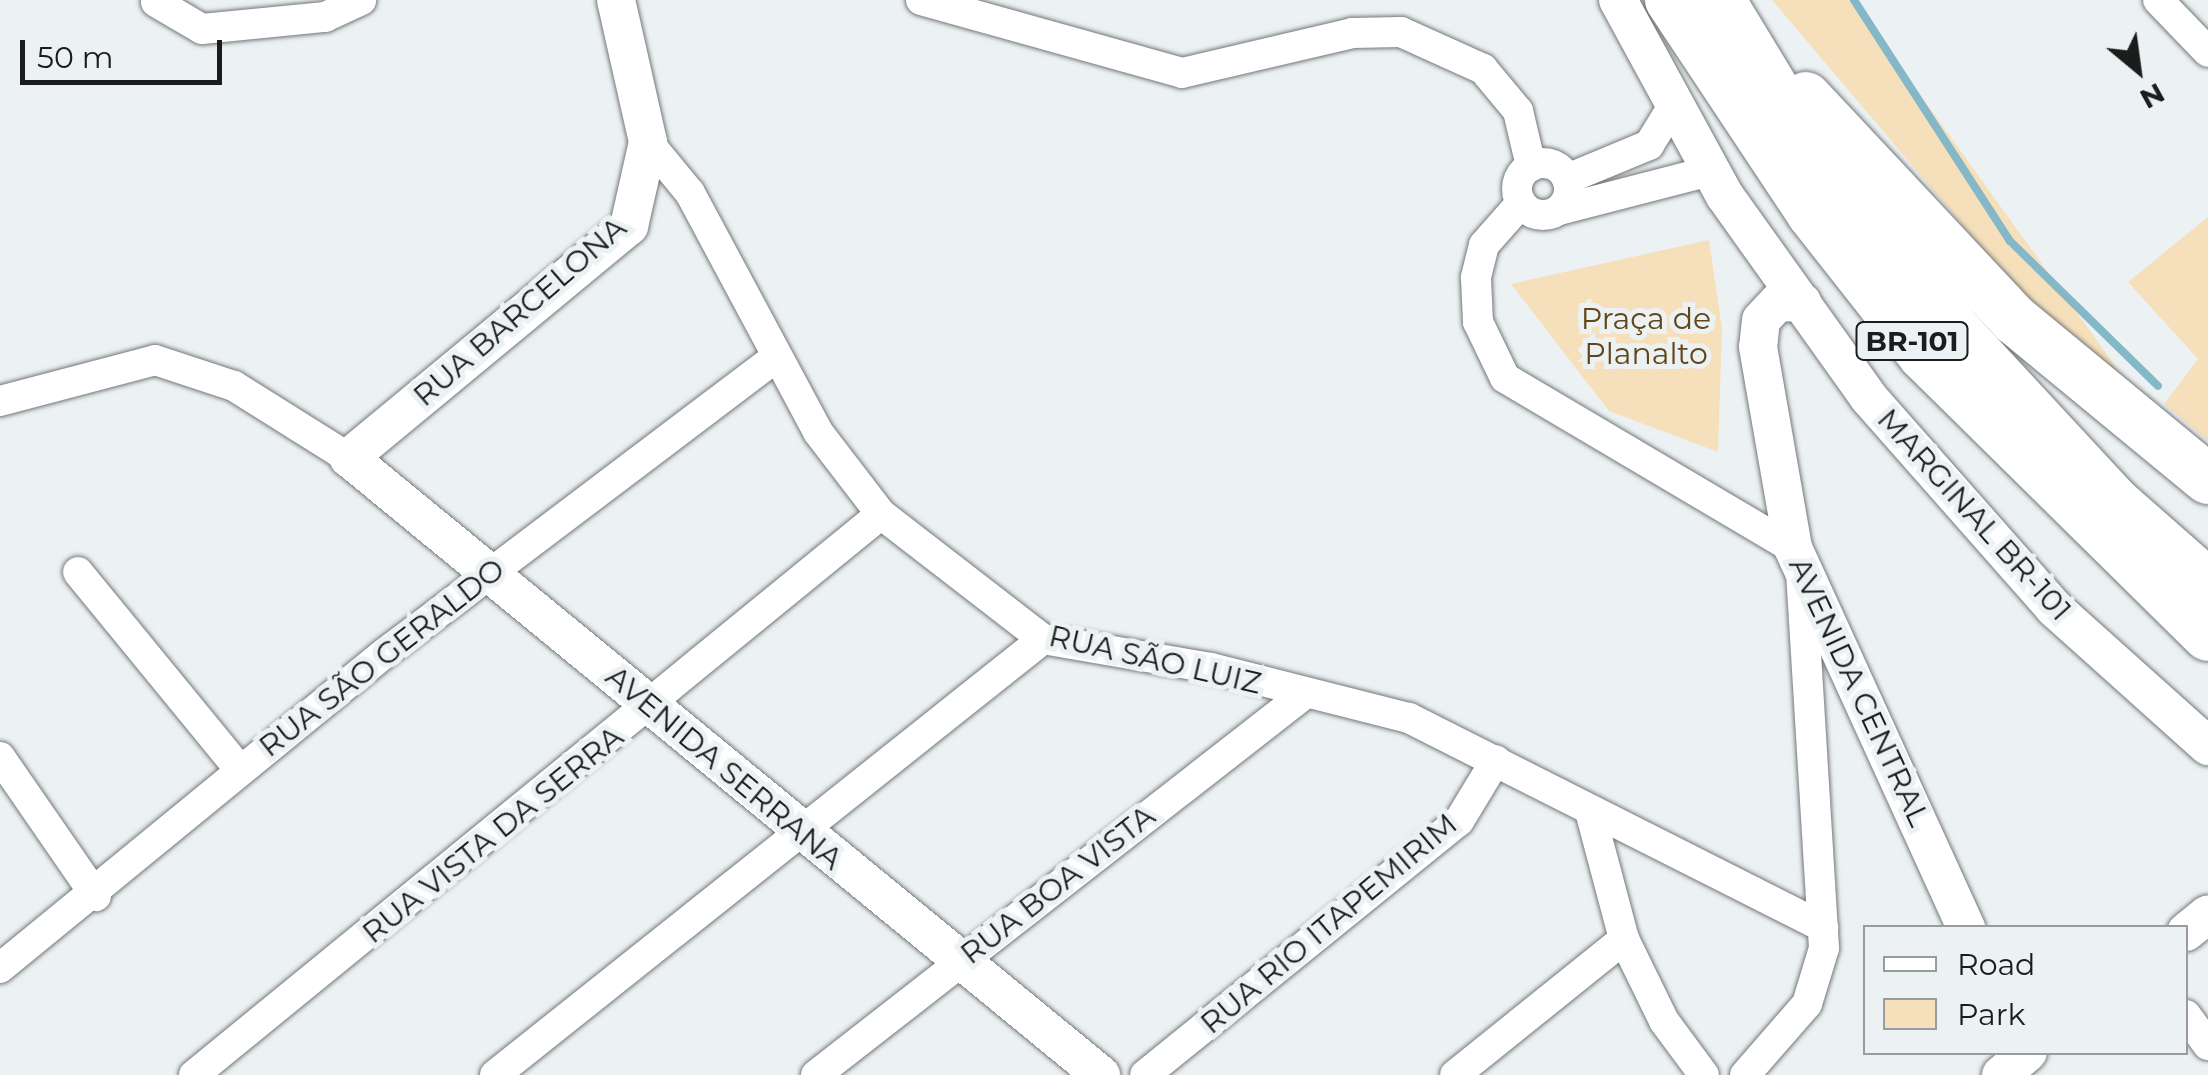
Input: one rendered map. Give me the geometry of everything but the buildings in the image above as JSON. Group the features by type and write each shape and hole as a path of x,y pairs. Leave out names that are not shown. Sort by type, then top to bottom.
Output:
{"main road":[{"name":"BR-101","path":"1670,0 1812,214 1923,355 2208,636"},
{"name":"BR-101","path":"1720,0 1748,50 1952,326 2115,502 2208,584"},
{"path":"1748,50 1835,122 2016,320 2208,479"}],"street":[{"path":"156,2 202,28 287,24 360,0"},
{"name":"RUA SÃO LUIZ","path":"616,0 648,142 690,193 773,360 881,514 1044,639 1211,668 1302,696 1409,718 1823,928"},
{"path":"920,0 1182,73 1352,33 1402,32 1484,69 1518,111 1531,166"},
{"name":"MARGINAL BR-101","path":"1618,0 1710,171 1869,398 2054,608 2208,746"},
{"path":"2165,10 2208,23"},
{"path":"2165,10 2208,52"},
{"path":"1567,179 1649,145 1673,106"},
{"name":"RUA BARCELONA","path":"349,458 629,226 648,142"},
{"path":"1567,179 1556,166 1531,166 1520,176 1521,203 1484,245 1476,278 1478,322 1505,378 1797,560 1823,928 1807,1004 1745,1075"},
{"path":"1521,203 1543,216 1710,171"},
{"path":"1559,210 1567,179"},
{"name":"AVENIDA CENTRAL","path":"1802,302 1777,303 1761,320 1758,347 1797,560 1965,925"},
{"path":"0,401 155,360 234,386 349,458"},
{"name":"RUA SÃO GERALDO","path":"0,968 96,896 240,770 490,573 773,360"},
{"name":"AVENIDA SERRANA","path":"349,458 654,706 798,831 1102,1075"},
{"name":"RUA VISTA DA SERRA","path":"194,1075 654,706 881,514"},
{"path":"78,572 240,770"},
{"path":"495,1075 1044,639"},
{"path":"1808,694 1825,679 1855,688"},
{"name":"RUA BOA VISTA","path":"816,1075 1302,696"},
{"path":"0,757 96,896"},
{"name":"RUA RIO ITAPEMIRIM","path":"1145,1075 1459,821 1496,760"},
{"path":"1590,811 1624,939 1664,1022 1704,1075"},
{"path":"2188,930 2208,914"},
{"path":"1455,1075 1624,939"},
{"path":"2188,1017 2208,1045"},
{"path":"2001,1075 2024,1055"}],"green space":[{"path":"1772,0 1852,0 2121,374 2099,386"},
{"path":"2208,217 2208,441 2164,404 2198,359 2128,282"},
{"name":"Praça de Planalto","path":"1709,240 1722,329 1718,452 1609,411 1511,284"}],"waterway":[{"path":"1854,0 2010,241 2158,386"}]}
